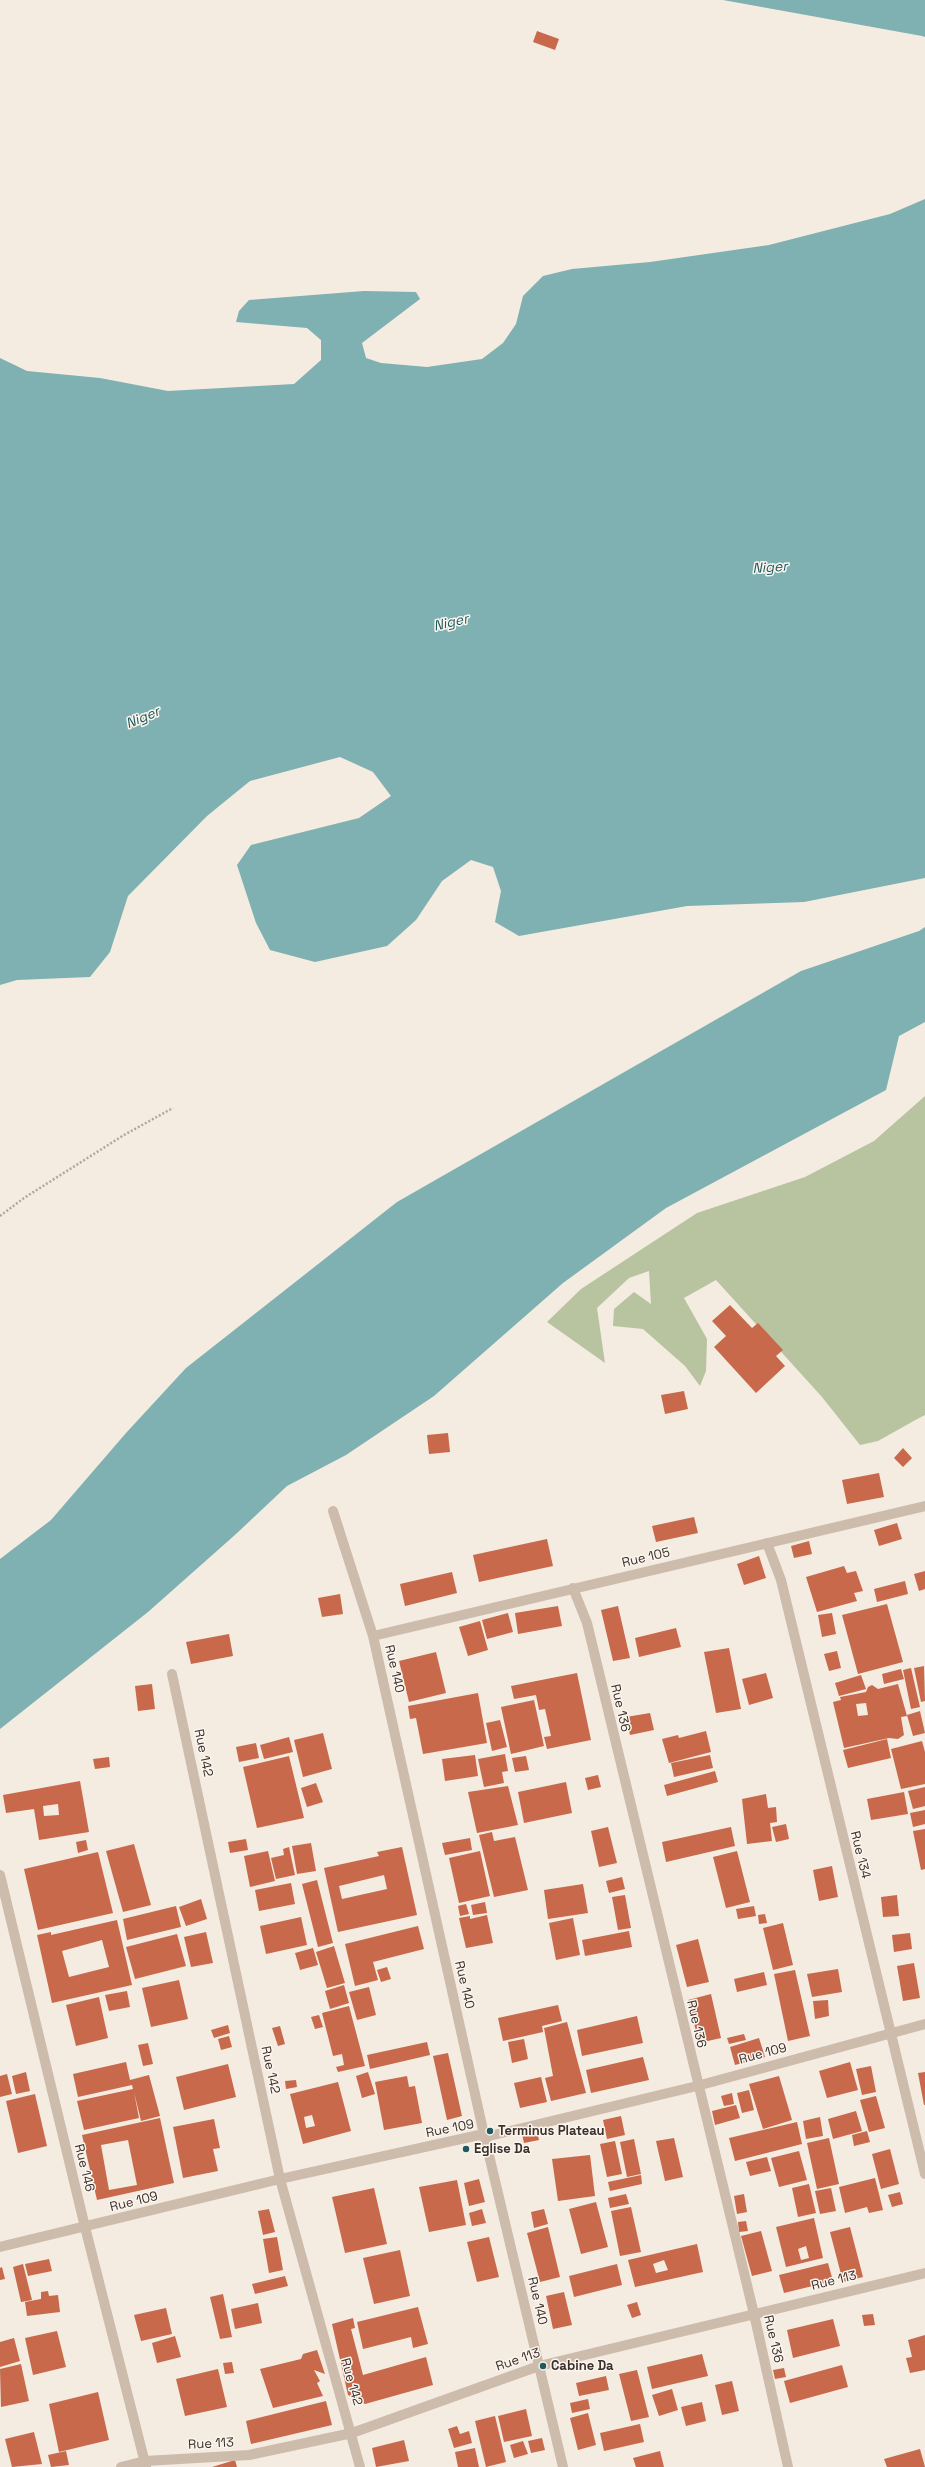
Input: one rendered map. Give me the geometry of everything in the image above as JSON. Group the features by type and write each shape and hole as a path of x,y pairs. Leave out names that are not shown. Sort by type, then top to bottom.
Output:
{"street":[{"name":"Rue 105","path":"373,1636 925,1506"},
{"name":"Rue 140","path":"333,1511 373,1636 485,2137 563,2467"},
{"name":"Rue 134","path":"767,1543 781,1580 925,2174"},
{"name":"Rue 136","path":"573,1588 586,1623 697,2086 754,2314 788,2467"},
{"name":"Rue 142","path":"172,1674 280,2179 352,2433 360,2467"},
{"name":"Rue 146","path":"0,1874 85,2227 146,2464"},
{"name":"Rue 109","path":"0,2247 280,2179 479,2135 485,2137 697,2086 925,2024"},
{"name":"Rue 113","path":"121,2467 249,2455 352,2433 539,2366 925,2273"}],"path":[{"path":"0,1216 24,1198 124,1135 173,1108"}],"green space":[{"path":"925,1096 925,1415 878,1441 860,1445 822,1397 716,1280 684,1298 707,1339 706,1371 700,1386 685,1366 643,1329 613,1326 614,1309 634,1292 651,1304 649,1271 629,1278 597,1308 605,1363 547,1322 581,1289 697,1213 805,1177 874,1141"}],"water":[{"path":"723,0 925,0 925,37 922,36"},
{"name":"Niger","path":"925,199 925,878 804,902 687,906 519,936 495,922 501,891 493,867 471,860 442,881 416,920 387,946 315,962 270,950 256,923 237,865 251,845 359,818 391,796 373,772 340,757 250,781 207,816 128,896 110,952 90,977 17,980 0,985 0,358 27,371 100,378 168,391 294,384 321,360 321,340 307,328 236,322 239,311 249,300 364,291 416,292 420,299 362,343 366,358 381,363 427,367 482,359 503,343 516,324 523,296 543,276 572,269 650,262 769,245 890,214"},
{"path":"925,927 925,1022 899,1036 886,1090 666,1208 563,1283 434,1396 346,1455 287,1486 236,1534 148,1612 0,1729 0,1559 51,1520 126,1433 186,1368 397,1202 801,971 919,931"}],"building":[{"path":"537,31 559,39 555,50 533,42"},
{"path":"730,1305 752,1328 758,1323 783,1350 776,1356 785,1366 756,1393 714,1347 726,1336 712,1321"},
{"path":"684,1391 688,1409 665,1414 661,1395"},
{"path":"448,1433 450,1452 429,1454 427,1435"},
{"path":"903,1448 912,1458 903,1467 894,1458"},
{"path":"879,1473 884,1497 847,1504 842,1480"},
{"path":"694,1517 698,1533 656,1542 652,1526"},
{"path":"897,1523 902,1539 879,1546 874,1530"},
{"path":"547,1539 553,1566 479,1582 473,1555"},
{"path":"809,1541 812,1554 794,1558 791,1546"},
{"path":"759,1556 766,1578 744,1585 737,1564"},
{"path":"844,1566 847,1573 856,1571 863,1591 854,1593 857,1601 817,1612 806,1577"},
{"path":"925,1571 925,1589 919,1591 914,1574"},
{"path":"452,1572 457,1593 405,1606 400,1584"},
{"path":"905,1581 908,1594 877,1602 874,1589"},
{"path":"340,1594 343,1614 322,1617 318,1598"},
{"path":"887,1604 903,1662 858,1674 842,1615"},
{"path":"558,1606 562,1626 518,1634 515,1613"},
{"path":"618,1606 630,1658 613,1661 601,1610"},
{"path":"508,1613 513,1632 487,1639 482,1620"},
{"path":"832,1613 836,1634 822,1637 818,1615"},
{"path":"480,1621 488,1650 468,1656 459,1627"},
{"path":"676,1628 681,1647 639,1657 635,1638"},
{"path":"229,1634 233,1656 191,1664 186,1642"},
{"path":"729,1648 741,1709 716,1713 704,1652"},
{"path":"837,1651 841,1668 829,1671 824,1654"},
{"path":"436,1652 446,1693 409,1702 399,1661"},
{"path":"924,1666 925,1701 921,1702 914,1668"},
{"path":"911,1668 920,1707 911,1709 903,1670"},
{"path":"901,1669 904,1679 884,1684 882,1674"},
{"path":"577,1673 591,1740 547,1749 544,1737 551,1736 545,1709 539,1710 536,1695 514,1699 511,1686"},
{"path":"766,1673 773,1698 749,1705 742,1679"},
{"path":"861,1675 866,1689 839,1696 835,1683"},
{"path":"152,1684 155,1709 138,1711 135,1686"},
{"path":"898,1684 907,1716 901,1717 904,1735 898,1739 889,1738 844,1748 833,1702 841,1700 840,1697 866,1692 868,1687 872,1685 878,1689","holes":["866,1703 868,1715 858,1716 856,1704"]},
{"path":"478,1693 487,1743 423,1754 416,1718 410,1719 408,1706"},
{"path":"534,1700 544,1746 511,1754 501,1707"},
{"path":"920,1711 925,1733 913,1736 907,1715"},
{"path":"650,1713 654,1730 630,1735 626,1717"},
{"path":"500,1720 507,1747 492,1751 486,1723"},
{"path":"706,1731 711,1752 669,1763 662,1739 678,1735 679,1738"},
{"path":"323,1733 332,1769 303,1777 294,1740"},
{"path":"289,1737 293,1752 264,1759 260,1745"},
{"path":"887,1739 891,1758 848,1768 843,1750"},
{"path":"922,1741 925,1752 925,1784 901,1789 891,1749"},
{"path":"256,1743 259,1758 239,1762 236,1747"},
{"path":"505,1754 508,1771 502,1772 504,1783 484,1787 478,1759"},
{"path":"475,1755 478,1776 445,1781 442,1759"},
{"path":"710,1755 713,1768 674,1777 671,1763"},
{"path":"289,1756 304,1818 257,1828 243,1767"},
{"path":"526,1756 529,1770 515,1772 512,1758"},
{"path":"109,1757 110,1767 95,1769 93,1759"},
{"path":"715,1771 718,1782 667,1796 664,1785"},
{"path":"598,1775 601,1787 588,1790 585,1778"},
{"path":"80,1781 89,1832 39,1840 34,1809 6,1813 3,1795","holes":["58,1804 59,1815 44,1816 43,1806"]},
{"path":"566,1782 572,1813 524,1823 518,1792"},
{"path":"316,1783 323,1802 307,1807 301,1788"},
{"path":"508,1786 518,1825 477,1833 468,1792"},
{"path":"925,1787 925,1806 913,1809 908,1791"},
{"path":"904,1792 908,1814 871,1820 867,1799"},
{"path":"766,1794 768,1808 776,1807 777,1822 770,1823 772,1841 747,1844 742,1799"},
{"path":"925,1810 925,1824 913,1827 910,1813"},
{"path":"786,1824 789,1839 776,1842 772,1827"},
{"path":"608,1827 617,1863 599,1867 591,1831"},
{"path":"731,1827 735,1846 666,1862 662,1842"},
{"path":"925,1829 925,1869 921,1870 913,1831"},
{"path":"492,1832 494,1841 515,1837 528,1890 494,1897 479,1835"},
{"path":"470,1838 472,1850 445,1855 442,1843"},
{"path":"246,1839 248,1850 230,1853 228,1842"},
{"path":"86,1840 88,1850 78,1853 76,1842"},
{"path":"311,1843 316,1871 297,1874 292,1846"},
{"path":"134,1844 151,1905 123,1912 106,1851"},
{"path":"289,1847 295,1875 276,1879 271,1858 284,1855 283,1849"},
{"path":"402,1847 417,1915 338,1932 324,1868 379,1856 377,1852","holes":["384,1875 387,1889 342,1899 339,1886"]},
{"path":"268,1851 275,1881 250,1887 244,1856"},
{"path":"480,1851 490,1896 459,1903 449,1858"},
{"path":"737,1851 750,1902 726,1908 713,1857"},
{"path":"98,1852 113,1913 38,1930 24,1869"},
{"path":"832,1866 838,1897 819,1901 813,1870"},
{"path":"622,1877 625,1889 609,1893 606,1881"},
{"path":"317,1880 333,1943 318,1947 302,1884"},
{"path":"291,1883 295,1904 259,1911 255,1890"},
{"path":"583,1884 588,1913 548,1919 544,1890"},
{"path":"625,1895 631,1928 618,1930 612,1897"},
{"path":"897,1895 899,1916 883,1917 881,1897"},
{"path":"201,1899 207,1919 186,1926 179,1907"},
{"path":"485,1902 487,1913 473,1915 471,1905"},
{"path":"466,1904 469,1914 460,1916 458,1906"},
{"path":"176,1906 181,1927 127,1940 123,1919"},
{"path":"754,1906 756,1916 738,1919 736,1909"},
{"path":"765,1914 767,1923 759,1924 758,1915"},
{"path":"487,1915 493,1943 466,1948 459,1918 470,1916 470,1919"},
{"path":"301,1917 307,1945 266,1954 260,1926"},
{"path":"573,1918 580,1955 556,1960 549,1923"},
{"path":"117,1920 132,1985 52,2003 37,1935 51,1932 51,1935","holes":["102,1940 109,1967 69,1977 62,1951"]},
{"path":"783,1923 793,1965 773,1970 763,1928"},
{"path":"418,1926 424,1949 373,1962 378,1980 355,1986 345,1944"},
{"path":"629,1931 632,1947 585,1956 582,1940"},
{"path":"206,1932 213,1963 191,1967 184,1937"},
{"path":"910,1933 912,1949 894,1952 892,1935"},
{"path":"177,1934 186,1966 135,1979 126,1947"},
{"path":"698,1939 709,1982 687,1987 676,1945"},
{"path":"334,1946 345,1983 327,1988 316,1952"},
{"path":"313,1948 318,1965 300,1970 295,1953"},
{"path":"914,1963 920,1998 903,2001 897,1966"},
{"path":"387,1967 391,1979 381,1982 377,1970"},
{"path":"838,1969 842,1992 812,1997 807,1974"},
{"path":"795,1970 810,2036 788,2041 774,1974"},
{"path":"764,1972 767,1985 737,1992 734,1979"},
{"path":"179,1980 188,2019 151,2027 142,1988"},
{"path":"344,1985 349,2003 330,2009 325,1991"},
{"path":"369,1987 376,2015 357,2020 349,1992"},
{"path":"127,1991 130,2007 109,2011 105,1995"},
{"path":"711,1994 721,2038 699,2043 688,2000"},
{"path":"99,1997 108,2038 76,2046 66,2005"},
{"path":"828,2000 829,2016 815,2019 813,2001"},
{"path":"558,2005 562,2021 542,2026 543,2032 503,2041 498,2018"},
{"path":"349,2006 365,2066 338,2072 336,2067 344,2065 342,2054 333,2056 322,2013"},
{"path":"319,2015 323,2027 315,2029 311,2017"},
{"path":"637,2016 643,2043 582,2056 577,2030"},
{"path":"567,2022 586,2093 551,2101 545,2078 553,2076 544,2028"},
{"path":"228,2025 230,2033 214,2038 211,2030"},
{"path":"280,2026 285,2044 278,2046 272,2028"},
{"path":"744,2034 746,2040 729,2044 727,2038"},
{"path":"229,2036 232,2047 221,2050 218,2039"},
{"path":"759,2038 765,2057 735,2065 730,2047"},
{"path":"524,2039 528,2059 512,2063 508,2042"},
{"path":"427,2042 430,2055 370,2069 367,2055"},
{"path":"148,2043 153,2064 143,2066 138,2045"},
{"path":"448,2053 462,2116 447,2120 433,2056"},
{"path":"643,2057 649,2080 591,2093 586,2070"},
{"path":"126,2062 130,2080 149,2075 160,2116 141,2121 134,2092 139,2118 84,2130 77,2101 133,2089 132,2085 78,2097 73,2074"},
{"path":"850,2062 858,2090 827,2098 819,2071"},
{"path":"228,2064 236,2097 184,2110 176,2077"},
{"path":"871,2066 876,2092 862,2095 856,2069"},
{"path":"26,2072 30,2091 16,2094 12,2076"},
{"path":"368,2072 375,2094 362,2098 356,2076"},
{"path":"925,2072 925,2105 924,2105 918,2073"},
{"path":"7,2074 12,2094 0,2097 0,2076"},
{"path":"407,2076 409,2087 415,2086 422,2123 384,2130 375,2082"},
{"path":"779,2076 792,2120 763,2129 749,2084"},
{"path":"541,2077 547,2102 520,2108 514,2083"},
{"path":"296,2080 297,2087 286,2089 285,2081"},
{"path":"338,2082 351,2131 303,2144 290,2094","holes":["312,2115 315,2126 306,2128 304,2117"]},
{"path":"749,2090 754,2110 742,2113 737,2093"},
{"path":"732,2093 734,2104 724,2106 721,2096"},
{"path":"35,2094 47,2146 18,2153 6,2101"},
{"path":"876,2096 885,2128 869,2132 860,2100"},
{"path":"736,2105 740,2118 715,2125 712,2111"},
{"path":"856,2111 862,2131 833,2139 828,2119"},
{"path":"621,2116 625,2135 607,2139 603,2120"},
{"path":"820,2117 823,2136 806,2139 803,2121"},
{"path":"160,2118 174,2183 97,2200 82,2135","holes":["128,2140 137,2185 109,2190 101,2145"]},
{"path":"214,2119 220,2148 213,2149 218,2171 183,2178 173,2127"},
{"path":"797,2122 802,2144 735,2161 729,2138"},
{"path":"537,2131 539,2140 524,2143 522,2134"},
{"path":"867,2131 870,2142 854,2146 852,2135"},
{"path":"674,2138 683,2177 665,2181 656,2141"},
{"path":"829,2138 839,2184 817,2189 807,2143"},
{"path":"634,2139 641,2174 627,2177 620,2142"},
{"path":"615,2141 622,2174 607,2177 600,2144"},
{"path":"890,2149 899,2184 881,2189 872,2154"},
{"path":"799,2151 807,2180 779,2187 771,2158"},
{"path":"590,2155 595,2196 558,2201 552,2159"},
{"path":"767,2157 771,2171 750,2176 746,2162"},
{"path":"641,2175 642,2184 610,2191 608,2182"},
{"path":"875,2178 883,2210 869,2213 867,2207 845,2213 839,2187"},
{"path":"479,2179 485,2202 469,2206 464,2183"},
{"path":"457,2180 466,2225 429,2232 419,2187"},
{"path":"809,2184 816,2213 798,2217 792,2188"},
{"path":"374,2188 387,2244 345,2253 332,2197"},
{"path":"831,2188 836,2211 820,2214 815,2191"},
{"path":"900,2192 903,2204 892,2207 888,2195"},
{"path":"626,2194 629,2204 610,2208 608,2198"},
{"path":"744,2194 747,2212 737,2214 734,2196"},
{"path":"596,2202 608,2247 581,2254 569,2209"},
{"path":"631,2207 641,2252 620,2256 611,2211"},
{"path":"269,2209 275,2232 263,2235 258,2211"},
{"path":"482,2209 486,2223 472,2226 469,2213"},
{"path":"544,2209 548,2224 534,2228 531,2212"},
{"path":"814,2218 823,2258 786,2267 776,2227","holes":["806,2246 809,2258 801,2260 798,2249"]},
{"path":"746,2221 748,2231 739,2232 738,2222"},
{"path":"548,2227 560,2277 540,2282 527,2233"},
{"path":"850,2227 863,2277 843,2282 830,2232"},
{"path":"761,2231 772,2271 752,2276 741,2236"},
{"path":"277,2237 283,2270 269,2273 263,2239"},
{"path":"489,2237 499,2277 477,2282 467,2242"},
{"path":"697,2244 703,2272 635,2287 628,2260","holes":["664,2260 668,2270 656,2273 653,2264"]},
{"path":"400,2250 410,2296 374,2304 363,2258"},
{"path":"49,2259 52,2271 28,2276 25,2264"},
{"path":"828,2263 833,2281 784,2293 779,2275"},
{"path":"23,2264 32,2300 21,2302 13,2267"},
{"path":"617,2264 622,2285 574,2297 569,2276"},
{"path":"2,2267 5,2279 0,2280 0,2268"},
{"path":"285,2276 288,2286 255,2294 252,2284"},
{"path":"48,2291 49,2296 58,2295 60,2312 27,2316 25,2302 41,2299 41,2292"},
{"path":"564,2292 572,2325 553,2329 546,2296"},
{"path":"223,2294 232,2337 220,2339 210,2297"},
{"path":"637,2302 641,2315 632,2318 627,2305"},
{"path":"258,2303 262,2323 235,2329 231,2309"},
{"path":"418,2307 428,2344 413,2348 411,2337 363,2349 357,2322"},
{"path":"166,2308 172,2334 141,2341 134,2315"},
{"path":"873,2314 875,2325 864,2326 862,2315"},
{"path":"353,2318 355,2328 351,2329 363,2375 426,2357 433,2385 365,2404 348,2395 332,2324"},
{"path":"833,2319 840,2346 793,2358 787,2330"},
{"path":"57,2331 66,2367 33,2375 25,2338"},
{"path":"925,2335 925,2370 910,2373 906,2358 912,2357 908,2340"},
{"path":"175,2336 181,2357 157,2363 152,2343"},
{"path":"14,2338 20,2361 0,2367 0,2342"},
{"path":"317,2350 325,2374 314,2370 320,2381 317,2383 323,2396 273,2408 260,2369 301,2359 303,2354"},
{"path":"702,2354 708,2376 652,2389 647,2367"},
{"path":"232,2362 234,2373 225,2374 223,2363"},
{"path":"21,2364 29,2401 1,2407 0,2369"},
{"path":"842,2365 848,2387 790,2403 784,2381"},
{"path":"784,2368 786,2377 775,2379 773,2370"},
{"path":"218,2369 227,2407 185,2416 176,2379"},
{"path":"637,2370 649,2417 631,2421 619,2374"},
{"path":"606,2376 609,2390 579,2396 576,2383"},
{"path":"732,2381 739,2411 722,2415 715,2385"},
{"path":"672,2389 678,2410 659,2416 652,2395"},
{"path":"98,2392 109,2440 59,2452 49,2404"},
{"path":"588,2399 590,2409 572,2413 570,2403"},
{"path":"326,2401 332,2425 251,2444 246,2421"},
{"path":"702,2402 706,2421 686,2426 681,2407"},
{"path":"526,2409 532,2436 504,2442 498,2416"},
{"path":"588,2413 596,2445 578,2450 570,2418"},
{"path":"495,2416 506,2462 486,2467 475,2421"},
{"path":"640,2424 644,2442 604,2451 600,2433"},
{"path":"457,2426 460,2434 469,2431 472,2443 454,2448 448,2429"},
{"path":"34,2432 42,2464 12,2467 5,2439"},
{"path":"542,2438 545,2450 531,2453 528,2441"},
{"path":"404,2440 409,2461 376,2467 372,2448"},
{"path":"523,2441 528,2454 514,2458 510,2445"},
{"path":"475,2448 479,2467 458,2467 455,2452"},
{"path":"920,2449 925,2467 887,2467 884,2459"},
{"path":"66,2451 69,2465 51,2467 48,2455"},
{"path":"660,2451 664,2467 636,2467 633,2458"},
{"path":"235,2460 237,2467 212,2467"}],"place":[{"name":"Terminus Plateau","path":"490,2131"},
{"name":"Eglise Da","path":"466,2149"},
{"name":"Cabine Da","path":"543,2366"}]}
